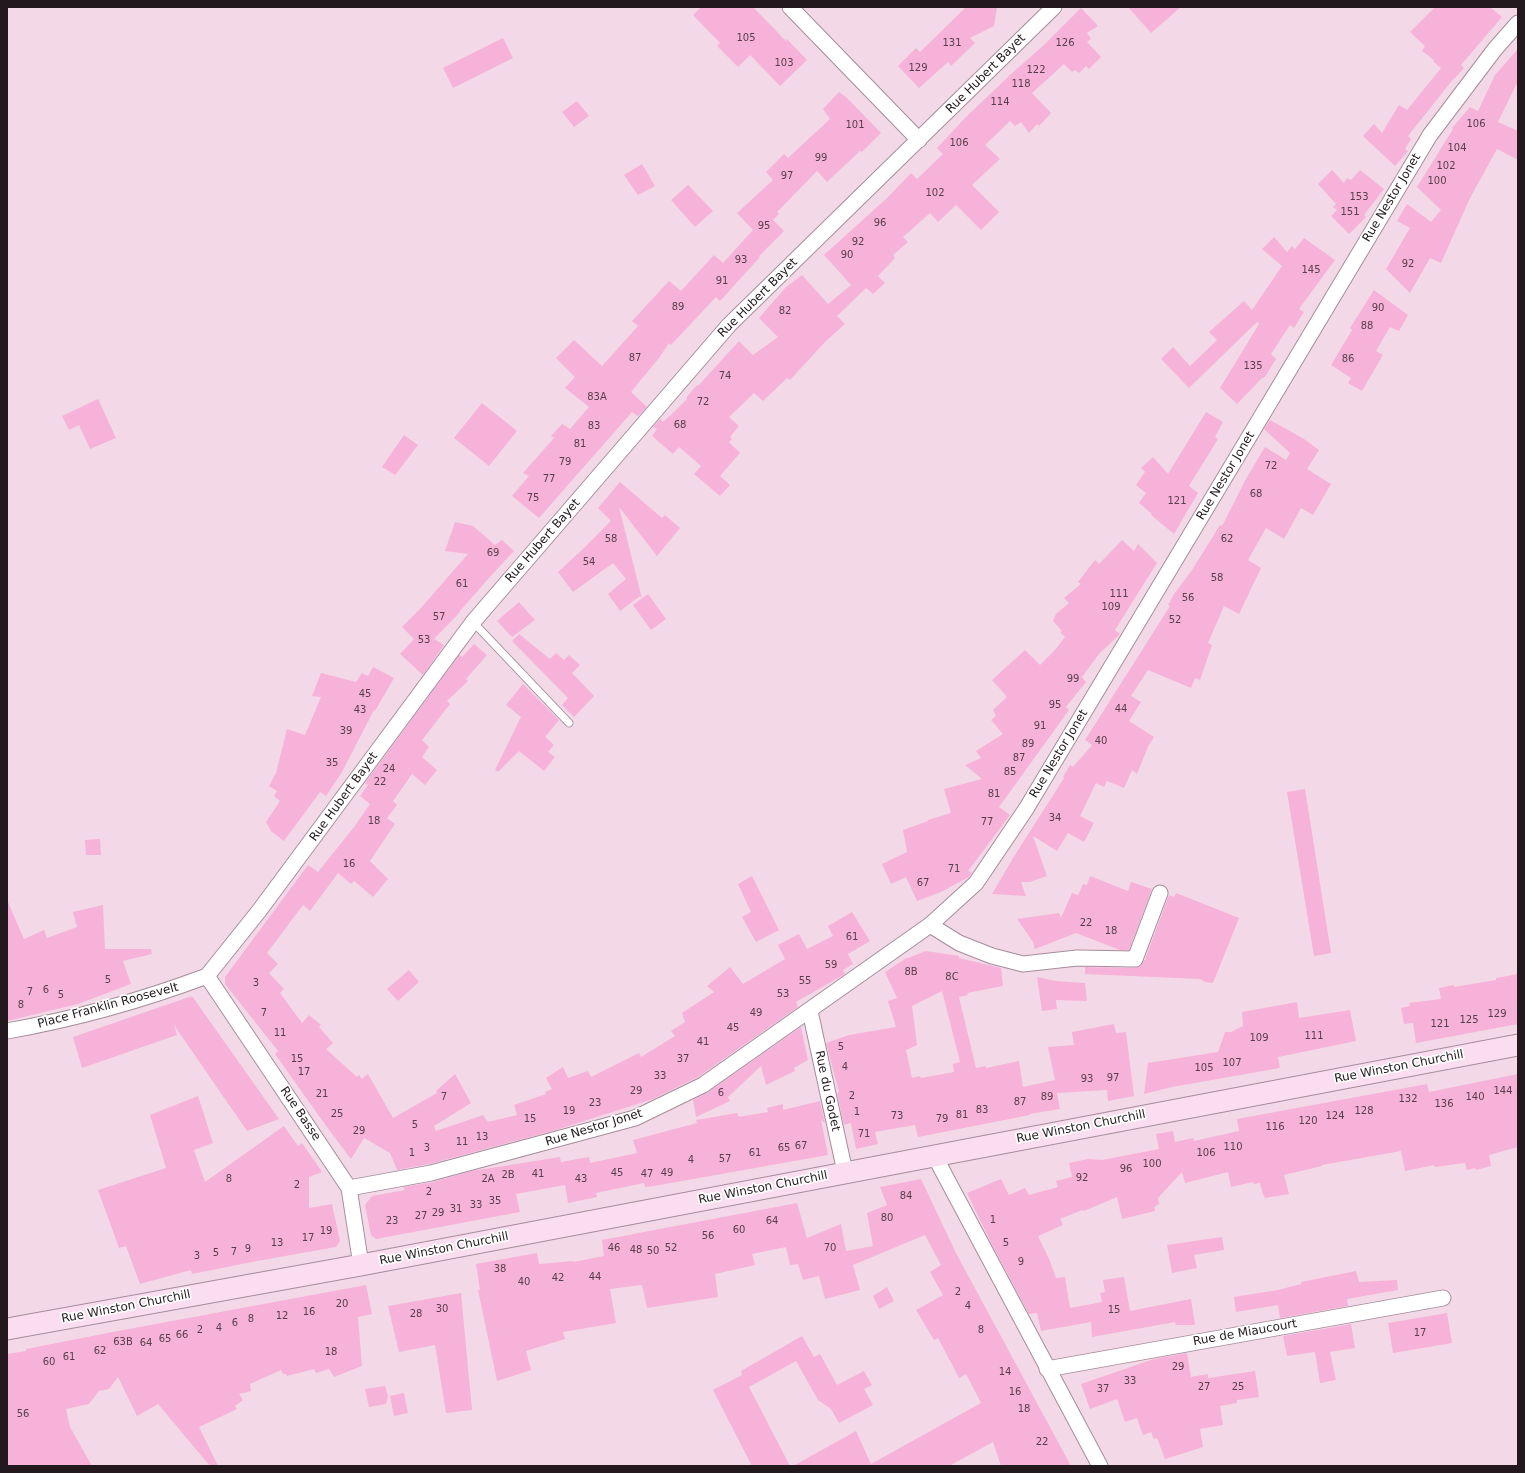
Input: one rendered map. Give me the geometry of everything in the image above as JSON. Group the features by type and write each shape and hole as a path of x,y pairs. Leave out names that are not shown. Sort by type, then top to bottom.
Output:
{"main road":[{"name":"Rue Winston Churchill","path":"7,1329 361,1265 1518,1045"}],"street":[{"path":"790,7 919,140"},
{"name":"Rue Hubert Bayet","path":"207,976 259,912 473,622 729,325 1054,7"},
{"name":"Rue Nestor Jonet","path":"349,1188 431,1173 635,1118 703,1085 930,925 976,883 1026,809 1430,135 1495,49 1518,23"},
{"path":"930,925 958,943 992,956 1023,964 1077,958 1135,959 1160,893"},
{"name":"Place Franklin Roosevelt","path":"7,1030 46,1024 160,994 207,976"},
{"name":"Rue Basse","path":"207,976 349,1188 361,1265"},
{"name":"Rue du Godet","path":"810,1010 845,1172"},
{"path":"934,1155 1100,1466"},
{"name":"Rue de Miaucourt","path":"1047,1369 1443,1298"}],"lane":[{"path":"473,622 569,723"}],"building":[{"path":"701,7 753,7 807,60 780,86 750,55 738,67 717,46 720,43 693,15"},
{"path":"966,7 997,7 994,26 970,38 975,43 951,66 948,62 919,88 898,66 916,48 920,52"},
{"path":"1128,7 1181,7 1151,33"},
{"path":"1435,7 1490,7 1502,17 1461,65 1464,68 1454,78 1408,136 1411,139 1405,149 1408,151 1395,166 1363,136 1374,124 1382,133 1399,105 1407,110 1441,68 1433,61 1434,60 1422,51 1425,46 1410,32"},
{"path":"1081,8 1098,26 1087,33 1091,39 1087,42 1101,57 1089,69 1086,66 1079,73 1075,70 1072,72 1064,64 1032,93 1051,113 1039,126 1037,124 1029,133 1021,122 1015,126 1010,121 985,145 1000,159 972,185 999,212 981,230 956,205 938,222 930,213 903,237 908,242 893,255 895,258 878,276 885,283 873,294 866,288 837,316 845,324 826,341 790,380 787,378 763,401 754,393 729,417 739,426 730,437 732,439 729,442 740,453 720,476 730,485 720,496 694,474 701,466 679,447 673,454 652,436 657,429 653,427 660,419 663,422 687,399 686,398 697,385 698,386 739,341 753,355 778,337 759,318 786,287 802,275 828,304 851,285 824,255 887,198 911,173 917,179 943,154 937,148 965,118 1045,44"},
{"path":"503,38 513,58 453,88 443,68"},
{"path":"1518,49 1518,81 1498,122 1518,131 1518,160 1497,149 1470,198 1441,263 1430,258 1410,293 1386,269 1410,228 1397,221 1407,204 1431,222 1441,210 1417,187 1453,129 1452,128 1470,107 1478,111 1495,75"},
{"path":"839,92 847,98 881,133 862,152 860,151 827,182 817,171 777,212 779,214 773,220 784,231 759,256 760,257 720,301 716,297 671,345 669,343 659,358 631,392 647,407 638,416 632,412 539,518 512,496 529,476 523,473 554,438 551,436 562,424 570,429 589,407 565,388 575,377 556,358 574,340 602,366 638,326 632,321 669,281 681,291 714,255 723,263 753,230 737,213 773,180 766,172 784,154 788,158 830,119 823,109"},
{"path":"577,101 589,116 574,127 562,112"},
{"path":"642,164 655,186 638,195 624,175"},
{"path":"1332,170 1344,183 1347,178 1351,180 1360,170 1384,189 1364,215 1366,217 1349,234 1331,216 1337,210 1333,207 1336,204 1318,184"},
{"path":"688,185 713,211 695,227 671,200"},
{"path":"1274,237 1287,252 1292,246 1295,249 1304,238 1335,260 1299,309 1304,312 1294,328 1290,325 1271,354 1276,359 1265,377 1261,379 1237,404 1220,388 1259,324 1257,322 1189,388 1161,359 1173,347 1190,366 1217,340 1209,332 1244,301 1252,310 1282,266 1262,249"},
{"path":"1374,290 1408,315 1399,331 1390,327 1376,351 1383,355 1362,391 1348,383 1351,378 1331,365 1352,330 1350,328"},
{"path":"98,399 116,438 90,449 79,425 69,430 62,416"},
{"path":"482,403 517,431 489,466 454,438"},
{"path":"1206,412 1223,422 1215,437 1218,439 1189,486 1198,493 1174,534 1139,503 1146,493 1136,485 1145,472 1141,468 1153,457 1168,474"},
{"path":"1270,420 1304,439 1319,450 1307,469 1331,484 1313,515 1301,508 1284,539 1266,528 1248,560 1261,568 1239,614 1224,606 1208,643 1212,645 1200,680 1195,678 1191,688 1148,670 1131,696 1141,702 1129,721 1154,737 1148,747 1137,774 1132,770 1124,788 1107,781 1104,787 1096,783 1080,816 1094,823 1084,842 1068,833 1057,851 1033,836 1047,876 1030,882 1021,882 1026,896 992,894 1064,778 1063,777 1070,765 1073,767 1092,745 1085,740 1170,606 1168,605 1174,594 1192,570 1220,525 1222,526 1247,477 1265,447 1286,460 1290,453 1264,429"},
{"path":"404,435 418,445 395,475 382,467"},
{"path":"620,482 662,518 665,515 680,528 657,556 619,507 642,599 640,596 620,611 608,594 626,579 613,563 573,592 558,572 611,521 598,508"},
{"path":"455,522 473,526 495,545 502,540 514,551 434,639 444,645 423,675 400,654 414,639 402,627 420,609 468,554 445,551"},
{"path":"1122,540 1134,551 1138,544 1157,563 1115,630 1120,634 1099,654 1082,677 1086,682 1066,707 1069,710 999,807 1010,815 968,871 972,872 969,877 941,892 917,901 906,877 891,884 882,864 907,852 903,830 951,813 944,789 982,779 965,765 981,758 976,751 1003,734 991,720 996,716 993,710 1007,697 992,680 1025,650 1040,665 1055,650 1065,637 1053,621 1056,614 1069,603 1064,598 1081,584 1078,582 1095,560 1099,564"},
{"path":"648,594 666,619 651,630 633,605"},
{"path":"519,602 535,620 512,637 497,621"},
{"path":"519,634 550,659 556,653 564,660 569,655 580,665 572,673 594,696 574,717 562,705 568,698 512,641"},
{"path":"474,644 487,655 466,679 468,681 447,701 450,704 422,740 429,747 422,757 437,770 425,785 412,774 393,801 397,805 387,818 395,824 370,861 388,879 373,897 354,881 351,884 338,873 310,911 303,905 267,953 278,964 269,973 284,989 280,993 302,1023 309,1015 321,1025 319,1027 333,1043 326,1049 357,1077 359,1075 362,1079 368,1074 393,1118 437,1093 436,1091 455,1074 471,1103 434,1126 436,1131 483,1115 488,1122 517,1115 514,1105 546,1094 545,1092 552,1089 546,1078 563,1067 568,1078 588,1071 591,1077 639,1053 641,1057 675,1036 671,1031 685,1022 682,1013 714,992 707,986 730,967 743,984 785,959 778,945 799,934 807,949 833,936 828,926 852,912 870,941 848,954 853,964 843,970 845,974 796,1002 798,1007 698,1077 653,1099 556,1130 429,1164 397,1170 390,1153 364,1138 351,1159 275,1054 278,1051 225,984 225,977 308,865 318,872 354,827 370,804 360,796 368,785 365,783 459,655 462,657"},
{"path":"373,667 394,678 375,711 374,710 342,772 326,796 320,792 284,841 271,831 266,822 280,801 274,796 277,791 269,786 276,773 287,729 305,735 321,697 312,696 321,673 356,682 362,673 368,676"},
{"path":"523,684 559,720 545,737 554,745 548,752 555,757 544,771 519,751 498,772 495,770 521,717 506,705"},
{"path":"1305,789 1331,953 1314,956 1287,792"},
{"path":"100,839 101,855 86,855 85,840"},
{"path":"752,876 779,930 756,942 742,917 751,912 738,884"},
{"path":"1090,876 1128,891 1131,882 1152,889 1129,950 1120,950 1076,933 1035,949 1033,942 1017,919 1059,913 1061,918 1072,893 1078,895 1083,884 1087,885"},
{"path":"1176,893 1239,918 1213,983 1205,982 1200,979 1085,974 1085,967 1135,968 1140,966 1144,960 1147,960 1145,959 1169,895 1174,897"},
{"path":"7,900 24,939 44,930 47,938 77,927 73,912 103,905 105,949 151,949 152,954 123,961 131,984 78,1004 7,1021"},
{"path":"926,951 959,956 959,958 1001,968 1003,986 967,993 968,995 959,997 976,1068 986,1066 986,1068 1019,1061 1023,1087 1055,1080 1048,1047 1074,1045 1072,1032 1114,1024 1116,1033 1126,1032 1134,1096 1108,1101 1107,1090 1057,1093 1060,1109 918,1137 915,1125 875,1132 878,1144 856,1149 851,1123 844,1125 837,1093 839,1092 826,1043 849,1035 896,1027 888,1001 897,998 885,972 905,959","holes":["942,991 960,1062 953,1064 954,1072 921,1078 920,1076 912,1078 906,1050 917,1045 912,1006"]},
{"path":"409,970 419,982 398,1001 387,989"},
{"path":"1518,974 1518,1024 1416,1043 1413,1023 1404,1024 1401,1008 1410,1006 1409,1003 1441,999 1439,988 1496,980 1496,978"},
{"path":"1037,977 1056,981 1085,983 1087,1001 1056,1000 1057,1009 1042,1011"},
{"path":"192,996 279,1119 247,1131 174,1025 177,1035 82,1068 73,1037"},
{"path":"1297,1002 1299,1018 1350,1010 1356,1041 1278,1057 1280,1068 1172,1087 1144,1094 1148,1063 1218,1052 1225,1032 1231,1032 1243,1026 1242,1012"},
{"path":"801,1027 808,1060 794,1068 795,1071 766,1085 761,1066 728,1097 730,1101 696,1117 693,1100 708,1092"},
{"path":"1518,1074 1518,1147 1489,1155 1491,1166 1476,1170 1475,1168 1467,1170 1465,1163 1435,1167 1434,1165 1405,1171 1401,1151 1322,1165 1284,1175 1289,1194 1265,1198 1260,1183 1254,1184 1253,1182 1231,1187 1228,1172 1185,1183 1182,1172 1158,1198 1159,1204 1154,1207 1155,1211 1122,1219 1117,1197 1060,1219 1063,1225 1038,1236 1056,1278 1065,1277 1070,1308 1102,1302 1100,1293 1105,1292 1103,1280 1124,1277 1130,1311 1191,1299 1195,1325 1176,1325 1175,1322 1092,1337 1091,1322 1041,1331 1037,1313 1029,1314 991,1243 967,1193 1001,1179 1009,1195 1025,1188 1029,1195 1058,1187 1056,1181 1072,1177 1069,1163 1088,1159 1102,1160 1159,1149 1156,1134 1173,1131 1175,1142 1193,1138 1194,1141 1239,1131 1237,1119 1427,1084 1429,1092"},
{"path":"198,1096 213,1143 194,1150 205,1182 284,1126 298,1146 302,1143 322,1172 309,1177 309,1208 332,1204 340,1241 336,1247 192,1274 191,1270 140,1284 126,1246 119,1248 98,1190 166,1168 150,1115"},
{"path":"820,1101 825,1123 821,1120 828,1155 654,1186 645,1187 644,1183 596,1193 597,1197 568,1203 565,1185 516,1194 520,1212 376,1239 371,1235 365,1205 372,1196 405,1190 403,1187 433,1182 472,1171 560,1157 561,1162 589,1157 590,1163 637,1153 633,1140 697,1123 696,1120 737,1113 739,1117 768,1112 767,1108 783,1104 783,1110"},
{"path":"921,1179 956,1253 1071,1466 1001,1466 993,1442 949,1466 793,1466 856,1431 871,1464 981,1403 966,1374 959,1378 938,1338 934,1340 916,1310 943,1295 930,1272 941,1265 925,1235 853,1265 860,1290 825,1299 819,1276 803,1280 798,1264 790,1265 786,1247 752,1254 755,1265 715,1274 718,1297 647,1308 642,1285 610,1289 616,1323 563,1332 565,1339 526,1351 531,1370 497,1381 478,1290 480,1290 476,1264 537,1253 539,1264 573,1262 604,1256 602,1240 797,1203 807,1238 841,1224 846,1251 873,1246 867,1213 887,1205 880,1187"},
{"path":"1222,1237 1224,1250 1194,1255 1197,1268 1172,1273 1167,1245"},
{"path":"1356,1271 1359,1282 1397,1280 1398,1290 1347,1299 1348,1306 1280,1318 1278,1305 1236,1312 1234,1297 1278,1290 1301,1284 1301,1282"},
{"path":"366,1285 372,1314 358,1317 362,1366 334,1377 329,1369 316,1373 314,1369 287,1376 286,1374 283,1374 281,1370 250,1384 251,1391 239,1394 243,1400 235,1406 237,1409 199,1427 218,1466 210,1466 158,1404 137,1416 118,1377 109,1389 99,1391 89,1404 66,1409 70,1427 92,1466 7,1466 7,1354 118,1331"},
{"path":"887,1287 894,1301 879,1309 873,1296"},
{"path":"461,1293 472,1410 446,1413 435,1345 399,1352 388,1306"},
{"path":"1447,1313 1452,1343 1393,1353 1388,1323"},
{"path":"1351,1324 1355,1348 1330,1352 1336,1380 1320,1383 1315,1352 1287,1356 1283,1336"},
{"path":"802,1336 814,1357 820,1354 837,1385 864,1371 872,1385 864,1389 873,1405 839,1423 831,1409 818,1400 796,1361 749,1387 790,1466 752,1466 713,1390 742,1375 741,1371"},
{"path":"1187,1353 1191,1377 1208,1374 1208,1378 1255,1371 1259,1397 1237,1400 1237,1403 1220,1406 1223,1425 1200,1429 1203,1447 1165,1459 1157,1438 1154,1439 1151,1432 1143,1435 1137,1418 1125,1422 1117,1399 1090,1409 1081,1384 1154,1359"},
{"path":"385,1386 388,1396 386,1404 369,1407 365,1389"},
{"path":"404,1393 408,1413 394,1416 390,1396"}]}
